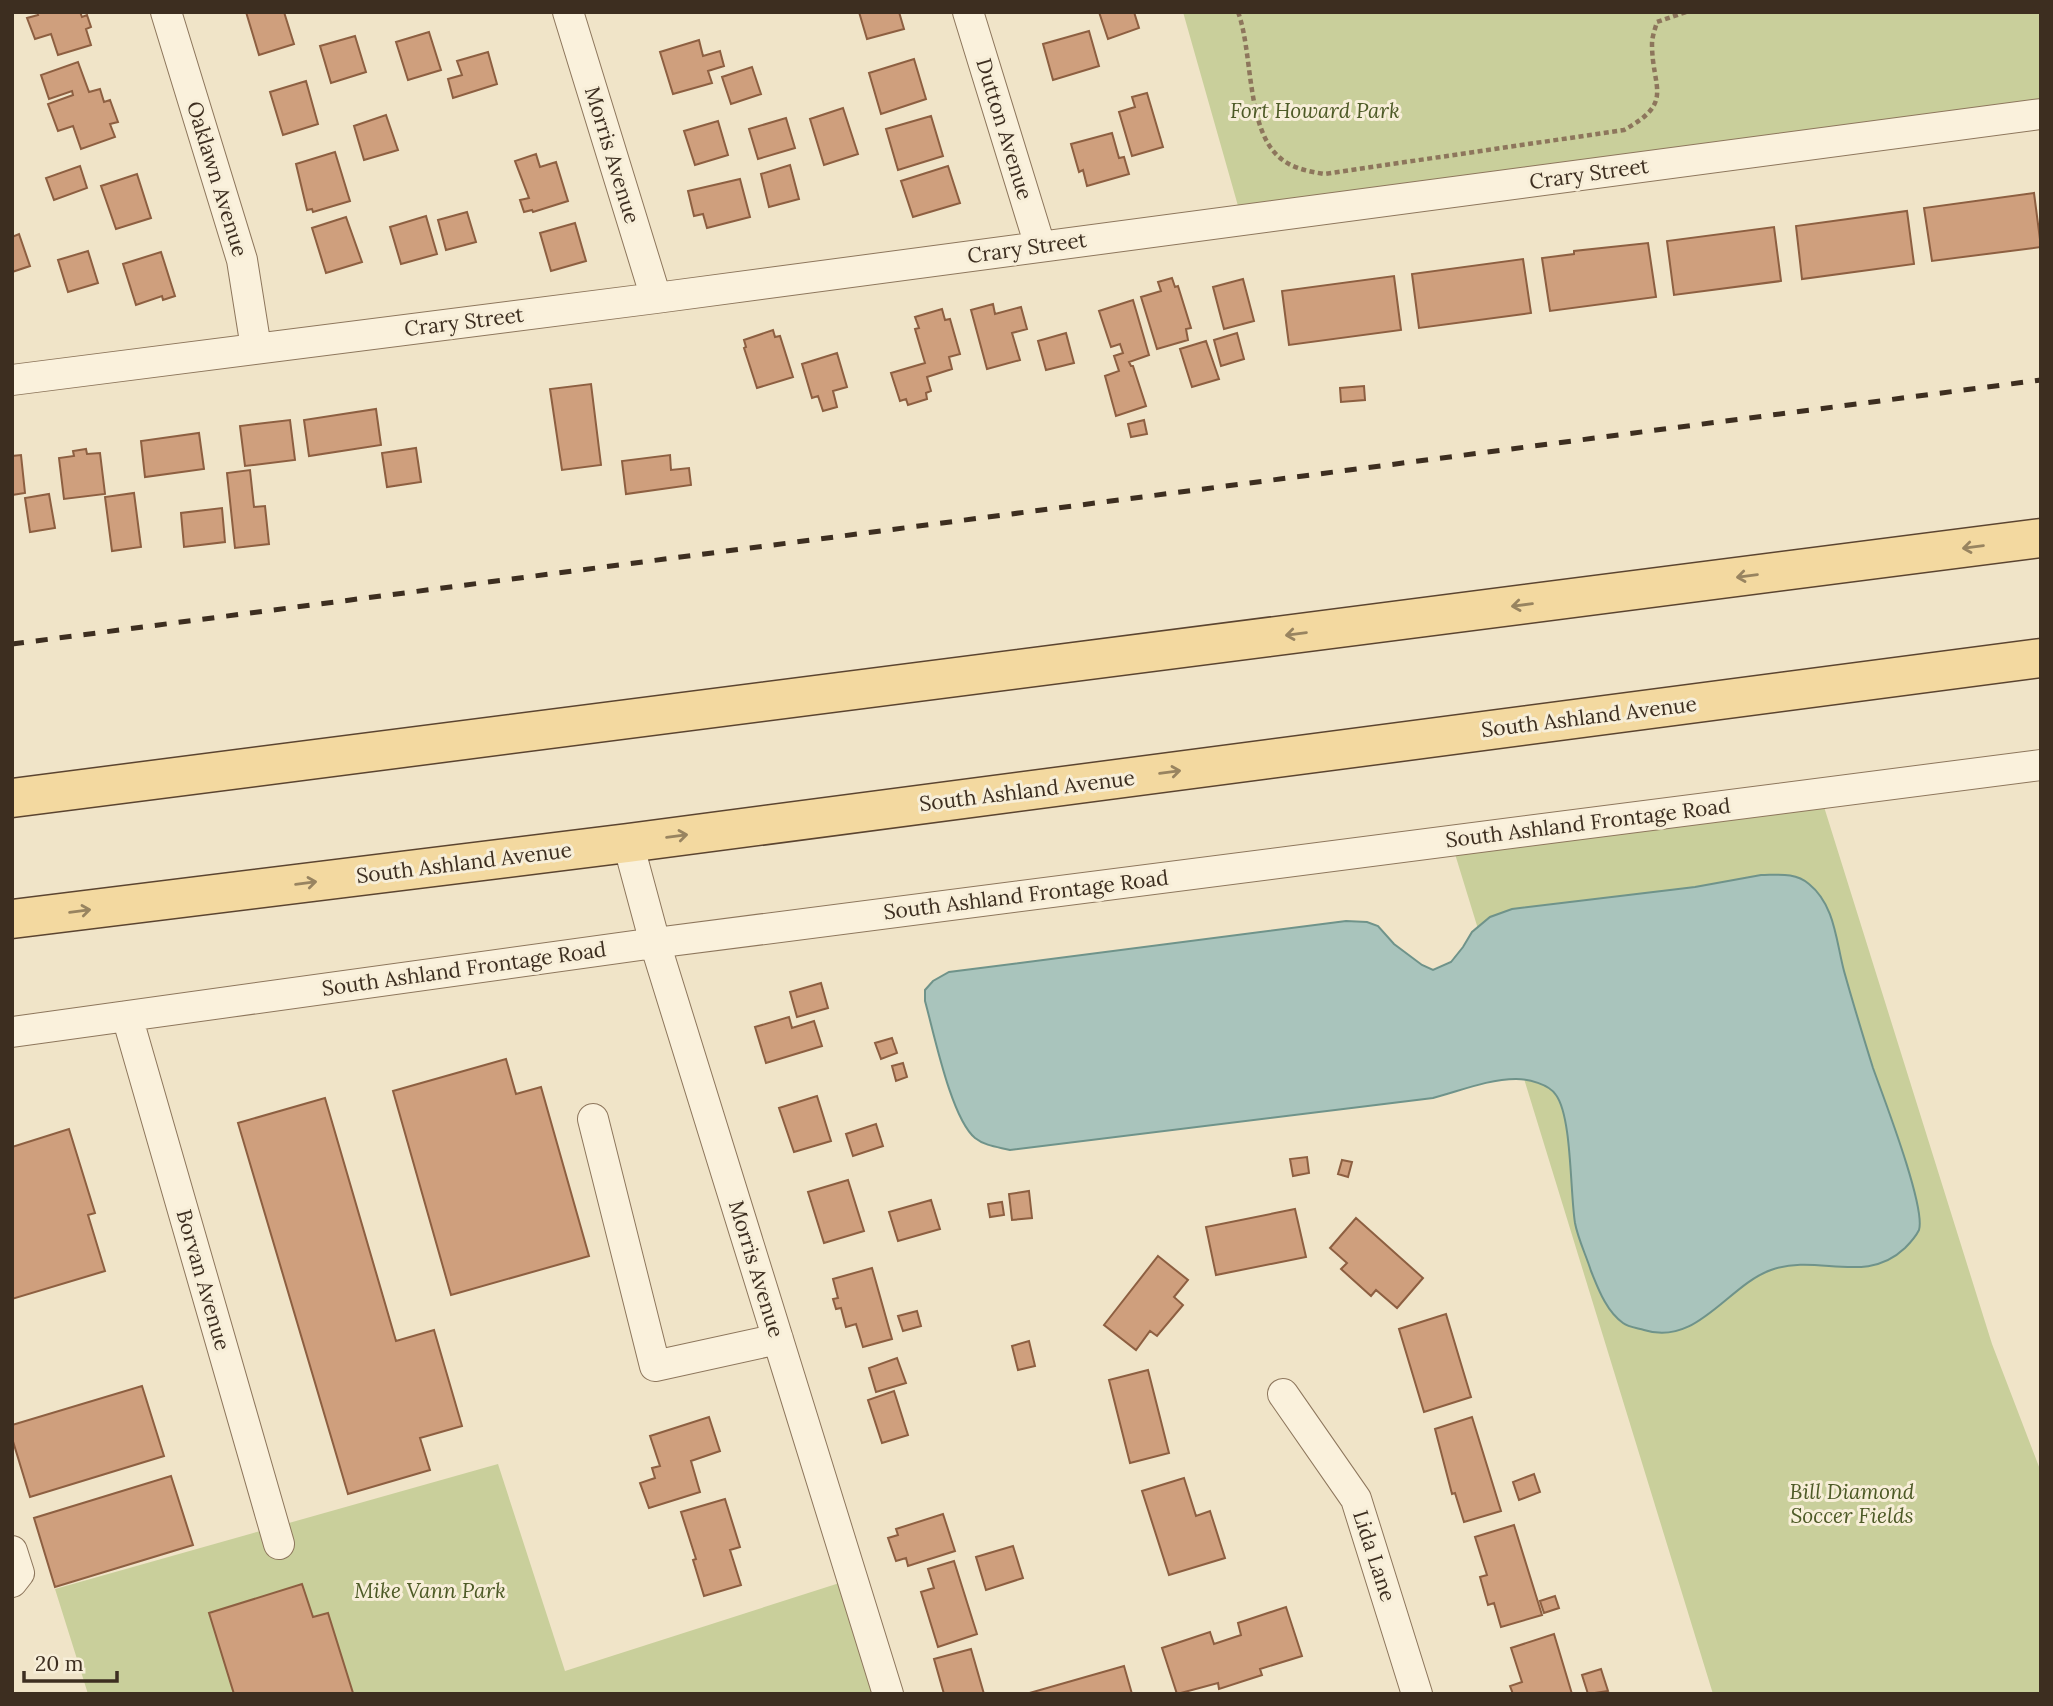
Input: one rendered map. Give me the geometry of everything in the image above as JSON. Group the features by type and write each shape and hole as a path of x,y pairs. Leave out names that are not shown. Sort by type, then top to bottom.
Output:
{"main road":[{"path":"12,798 2041,538"},
{"name":"South Ashland Avenue","path":"12,919 628,843 2041,658"}],"street":[{"name":"Oaklawn Avenue","path":"166,12 242,260 256,348"},
{"name":"Morris Avenue","path":"568,12 656,298"},
{"name":"Dutton Avenue","path":"968,12 1040,246"},
{"name":"Crary Street","path":"12,380 656,298 2041,114"},
{"name":"South Ashland Frontage Road","path":"12,1032 654,943 2041,765"},
{"name":"Morris Avenue","path":"628,843 654,943 888,1694"},
{"name":"Borvan Avenue","path":"127,1016 279,1544"},
{"path":"593,1119 655,1366 778,1339"},
{"name":"Lida Lane","path":"1283,1394 1356,1499 1418,1694"},
{"path":"12,1550 19,1573 12,1582"}],"path":[{"path":"1238,12 1259,127 1277,156 1299,169 1324,174 1624,130 1644,120 1657,101 1658,84 1652,42 1657,22 1686,12"}],"green space":[{"name":"Fort Howard Park","path":"1183,12 2041,12 2041,115 1242,220"},
{"name":"Bill Diamond Soccer Fields","path":"1820,794 1992,1344 2041,1472 2041,1694 1713,1694 1451,841"},
{"name":"Mike Vann Park","path":"498,1464 565,1671 852,1579 888,1694 88,1694 55,1589"}],"water":[{"path":"1761,875 1786,875 1804,880 1818,893 1829,913 1873,1068 1910,1176 1916,1199 1919,1230 1905,1248 1890,1259 1874,1265 1806,1265 1771,1270 1740,1288 1696,1322 1680,1330 1663,1333 1625,1324 1607,1306 1600,1292 1575,1223 1565,1120 1556,1095 1543,1085 1526,1080 1506,1080 1485,1083 1433,1098 1010,1150 983,1143 966,1128 944,1074 925,1001 925,990 933,981 949,972 1346,921 1367,922 1378,926 1394,944 1433,970 1451,962 1472,932 1490,917 1512,909 1695,887"}],"building":[{"path":"37,12 80,12 82,17 87,15 91,27 86,29 91,45 58,55 51,34 35,39 27,18 38,15"},
{"path":"246,12 284,12 294,44 259,55"},
{"path":"859,12 899,12 904,29 867,39"},
{"path":"1099,12 1134,12 1139,28 1108,39"},
{"path":"1089,31 1099,66 1053,80 1043,44"},
{"path":"429,32 441,70 408,80 396,42"},
{"path":"355,36 366,72 331,83 320,46"},
{"path":"699,40 703,56 720,51 724,66 708,71 712,83 673,94 660,52"},
{"path":"488,52 497,84 453,98 448,79 462,75 457,61"},
{"path":"914,59 926,99 881,114 869,73"},
{"path":"78,62 89,92 100,89 104,102 110,100 118,122 110,124 115,137 81,149 73,126 58,131 48,104 73,95 72,91 49,99 41,75"},
{"path":"752,67 761,94 731,104 722,77"},
{"path":"306,81 318,124 283,135 270,92"},
{"path":"1147,93 1163,147 1132,156 1119,112 1135,107 1132,97"},
{"path":"843,108 858,154 824,165 810,119"},
{"path":"386,115 398,150 364,160 354,126"},
{"path":"931,116 943,156 898,170 886,129"},
{"path":"786,118 795,148 758,159 749,129"},
{"path":"718,121 728,155 695,165 684,131"},
{"path":"1112,133 1119,158 1124,157 1129,174 1087,186 1083,170 1079,172 1071,144"},
{"path":"335,152 350,201 313,212 312,209 307,210 296,164"},
{"path":"536,154 540,167 556,162 568,201 533,212 524,212 520,200 529,198 515,161"},
{"path":"790,165 799,199 769,207 761,174"},
{"path":"80,166 87,188 54,200 46,178"},
{"path":"948,166 960,203 913,217 901,181"},
{"path":"137,174 151,218 116,229 101,186"},
{"path":"740,179 750,217 707,228 703,214 694,216 688,191"},
{"path":"2034,193 2041,247 1932,261 1924,208"},
{"path":"1907,211 1914,264 1802,279 1796,226"},
{"path":"467,212 476,242 446,250 438,220"},
{"path":"426,216 437,254 401,264 390,227"},
{"path":"346,217 362,262 326,273 312,228"},
{"path":"575,223 586,261 551,271 540,233"},
{"path":"1774,227 1781,281 1674,295 1667,241"},
{"path":"19,234 30,266 12,272 12,237"},
{"path":"1648,243 1656,297 1550,311 1542,258 1574,254 1574,251"},
{"path":"88,251 98,283 68,292 58,260"},
{"path":"161,252 175,296 163,300 162,296 136,305 123,264"},
{"path":"1523,259 1531,313 1419,328 1412,274"},
{"path":"1394,276 1401,330 1289,345 1282,291"},
{"path":"1172,278 1175,287 1178,286 1191,328 1186,329 1188,340 1157,349 1141,297 1161,291 1158,282"},
{"path":"1243,279 1254,321 1224,329 1213,287"},
{"path":"1133,300 1149,355 1129,362 1133,366 1146,406 1116,416 1105,376 1119,371 1114,356 1123,353 1120,344 1111,347 1099,311"},
{"path":"993,304 995,314 1021,307 1027,329 1012,333 1020,360 987,369 971,310"},
{"path":"942,309 945,320 950,319 960,354 949,357 952,369 927,377 931,391 926,393 927,399 908,405 906,399 900,401 891,373 925,363 915,329 919,328 915,317"},
{"path":"773,330 775,337 780,336 793,377 757,388 744,340"},
{"path":"1066,333 1074,363 1046,370 1038,341"},
{"path":"1237,333 1244,359 1221,366 1214,340"},
{"path":"1206,341 1219,379 1192,387 1180,349"},
{"path":"837,353 847,387 833,391 837,407 823,411 818,396 812,398 802,364"},
{"path":"591,384 601,465 562,470 550,389"},
{"path":"1364,386 1365,400 1341,402 1340,388"},
{"path":"376,409 381,445 309,456 304,420"},
{"path":"290,420 295,460 245,466 240,426"},
{"path":"1144,420 1147,434 1131,437 1128,424"},
{"path":"199,433 204,469 145,477 141,441"},
{"path":"416,448 421,482 387,487 382,453"},
{"path":"86,449 87,454 100,453 105,494 64,499 59,458 74,456 73,451"},
{"path":"21,455 25,493 12,495 12,456"},
{"path":"670,455 671,470 689,468 691,485 626,494 622,461"},
{"path":"250,470 254,507 265,506 269,544 235,548 227,473"},
{"path":"134,493 141,547 112,551 105,497"},
{"path":"49,494 55,528 30,532 25,498"},
{"path":"222,508 225,542 184,547 181,513"},
{"path":"821,983 828,1008 797,1017 790,992"},
{"path":"789,1017 792,1028 814,1021 822,1046 766,1063 755,1027"},
{"path":"892,1038 897,1053 881,1059 875,1043"},
{"path":"506,1059 516,1094 541,1087 589,1256 451,1295 393,1091"},
{"path":"903,1063 907,1077 896,1081 892,1066"},
{"path":"817,1096 831,1141 794,1152 779,1108"},
{"path":"325,1098 396,1341 434,1330 462,1426 420,1438 430,1470 348,1494 238,1123"},
{"path":"876,1124 883,1146 853,1156 846,1134"},
{"path":"69,1129 95,1213 88,1215 105,1271 12,1299 12,1147"},
{"path":"1307,1157 1309,1173 1293,1176 1290,1159"},
{"path":"1342,1160 1352,1162 1348,1177 1338,1174"},
{"path":"848,1180 864,1231 824,1243 808,1192"},
{"path":"1029,1191 1032,1218 1012,1220 1009,1194"},
{"path":"931,1200 940,1229 898,1241 889,1212"},
{"path":"1002,1202 1004,1215 990,1217 988,1204"},
{"path":"1295,1209 1306,1257 1216,1275 1206,1227"},
{"path":"1356,1218 1423,1278 1397,1308 1376,1290 1371,1296 1341,1269 1347,1263 1330,1248"},
{"path":"1158,1256 1188,1280 1174,1297 1183,1305 1157,1336 1150,1331 1136,1350 1104,1325"},
{"path":"872,1268 892,1339 863,1347 856,1324 846,1327 841,1308 836,1309 833,1299 838,1298 833,1279"},
{"path":"917,1311 921,1326 903,1331 898,1316"},
{"path":"1446,1314 1471,1397 1424,1412 1399,1329"},
{"path":"1029,1341 1035,1366 1018,1370 1012,1346"},
{"path":"897,1358 906,1383 876,1392 869,1368"},
{"path":"1148,1370 1169,1453 1130,1463 1109,1380"},
{"path":"142,1386 164,1456 30,1497 12,1438 12,1425"},
{"path":"894,1391 908,1435 882,1443 868,1400"},
{"path":"709,1417 720,1451 691,1461 700,1492 649,1508 640,1483 655,1478 652,1468 660,1466 650,1436"},
{"path":"1472,1417 1501,1511 1464,1522 1455,1493 1452,1494 1435,1429"},
{"path":"1534,1474 1540,1492 1519,1500 1513,1482"},
{"path":"171,1476 193,1545 55,1587 34,1518"},
{"path":"1184,1478 1196,1516 1210,1511 1225,1558 1169,1575 1142,1491"},
{"path":"725,1499 740,1547 730,1550 741,1585 704,1596 681,1512"},
{"path":"943,1514 955,1551 908,1566 906,1558 896,1561 888,1538 898,1535 896,1529"},
{"path":"1514,1525 1542,1615 1501,1627 1494,1603 1488,1605 1480,1577 1487,1575 1475,1537"},
{"path":"1013,1546 1023,1578 986,1590 976,1557"},
{"path":"954,1561 977,1634 938,1647 921,1592 934,1588 928,1569"},
{"path":"302,1584 313,1617 328,1613 353,1693 234,1694 209,1613"},
{"path":"1555,1596 1559,1608 1544,1613 1540,1601"},
{"path":"1286,1607 1302,1656 1260,1669 1262,1675 1219,1689 1218,1683 1177,1694 1162,1648 1210,1632 1214,1644 1241,1635 1238,1623"},
{"path":"1554,1634 1572,1694 1513,1694 1510,1686 1522,1682 1511,1648"},
{"path":"971,1649 984,1694 944,1694 934,1659"},
{"path":"1124,1666 1132,1694 1026,1694"},
{"path":"1601,1669 1608,1691 1588,1694 1582,1675"}],"railway":[{"path":"12,644 2041,380"}]}
